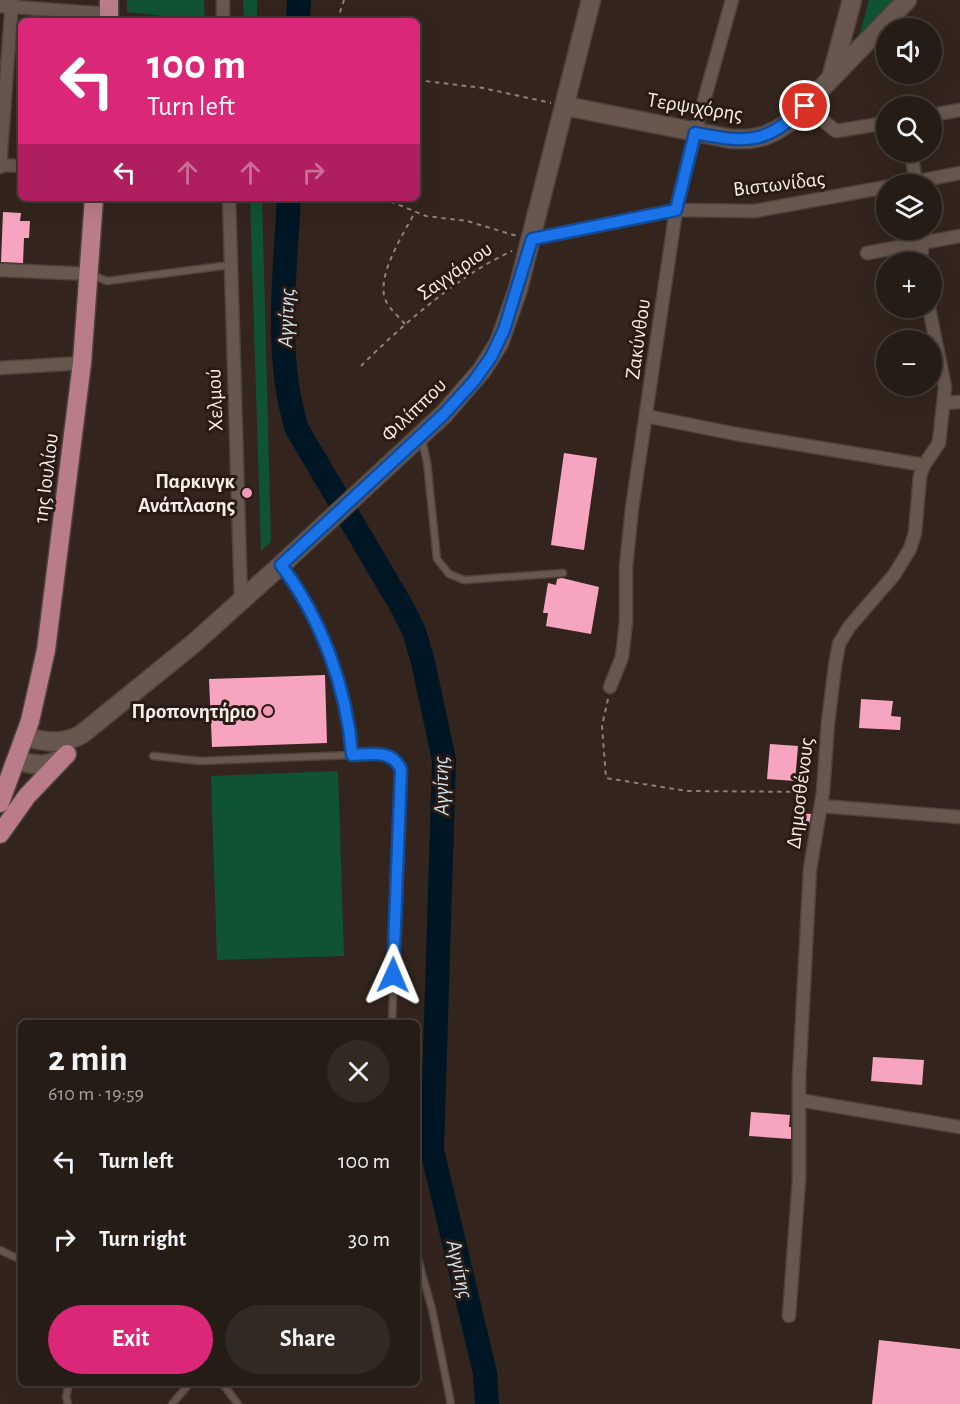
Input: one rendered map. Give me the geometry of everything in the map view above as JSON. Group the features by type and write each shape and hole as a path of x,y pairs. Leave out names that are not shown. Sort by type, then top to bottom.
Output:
{"main road":[{"name":"Φιλίππου","path":"25,737 44,742 62,742 72,740 82,734 193,644 421,436 464,393 491,357 511,311 532,239 591,0"},
{"path":"832,77 852,0"},
{"name":"Τερψιχόρης","path":"565,106 732,139 764,136 788,123 907,0"},
{"name":"1ης Ιουλίου","path":"0,803 25,737 39,688 46,650 82,363 94,201"},
{"name":"Φιλίππου","path":"67,754 82,734"},
{"path":"17,760 45,765 60,760 67,754"},
{"path":"0,834 27,796 67,754"}],"street":[{"path":"223,0 223,18"},
{"name":"Ζακύνθου","path":"610,687 622,657 626,622 626,567 630,519 676,210 732,0"},
{"path":"18,166 0,166 8,4 111,13"},
{"path":"805,106 836,130 876,124"},
{"path":"942,113 960,110"},
{"path":"942,178 960,174"},
{"name":"Βιστωνίδας","path":"532,239 676,210 755,211 876,189"},
{"name":"Χελμού","path":"229,201 241,601"},
{"path":"867,253 960,236"},
{"path":"922,252 923,240"},
{"path":"0,270 90,274"},
{"name":"Δημοσθένους","path":"789,1316 799,1179 799,1100 809,886 813,845 823,792 828,723 839,644 853,621 894,575 908,554 914,539 918,480 924,465 938,445 944,402 945,383 930,318"},
{"path":"0,368 82,363"},
{"path":"944,402 960,402"},
{"path":"646,417 924,465"},
{"path":"821,806 960,817"},
{"path":"799,1100 960,1127"}],"lane":[{"path":"90,274 107,281 231,265"},
{"path":"421,436 427,462 437,559 449,574 464,580 563,573"},
{"path":"281,565 305,604 328,654 349,720 352,755"},
{"path":"153,756 200,761 386,755 397,762 402,775 393,937 392,1020"},
{"path":"0,1250 18,1259"},
{"path":"420,1267 432,1309 451,1404"},
{"path":"68,1386 66,1397 68,1404"},
{"path":"172,1404 187,1386"},
{"path":"224,1386 238,1404"}],"path":[{"path":"338,18 344,0"},
{"path":"420,80 483,88 565,106"},
{"name":"Σαγγάριου","path":"389,201 426,216 480,224 532,239"},
{"path":"406,325 387,303 384,295 384,280 393,255 415,212"},
{"name":"Σαγγάριου","path":"361,366 406,325 481,266 523,246 532,239"},
{"path":"610,687 602,726 606,778 687,790 823,792"}],"green space":[{"path":"127,0 204,0 205,18 179,18 127,12"},
{"path":"243,0 257,0 257,18 244,18"},
{"path":"869,0 901,0 882,18 876,18 876,23 858,40"},
{"path":"250,201 262,201 271,542 261,551"},
{"path":"338,771 344,956 217,960 211,776"}],"building":[{"path":"3,212 21,213 20,221 30,221 29,238 24,238 23,263 1,262"},
{"path":"564,453 597,458 584,550 551,545"},
{"path":"562,578 599,587 591,634 546,626 548,613 543,613 548,583 556,585 557,579"},
{"name":"Προπονητήριο","path":"325,675 327,743 212,747 209,679"},
{"path":"861,699 893,701 891,716 901,717 900,730 859,728"},
{"path":"770,744 798,746 795,781 767,779"},
{"path":"799,813 811,814 808,833 798,833"},
{"path":"873,1057 924,1060 922,1085 871,1081"},
{"path":"751,1112 790,1115 791,1139 749,1136"},
{"path":"879,1340 960,1349 960,1404 872,1404"}],"waterway":[{"name":"Αγγίτης","path":"298,18 299,0"},
{"name":"Αγγίτης","path":"289,201 283,344 285,373 297,429 414,631 444,760 432,1150 485,1373 487,1404"}],"place":[{"name":"Παρκινγκ Ανάπλασης","path":"247,493"},
{"name":"Προπονητήριο","path":"268,711"}],"route":[{"path":"393,975 401,770 397,762 386,755 352,755 349,720 328,654 305,604 281,565 421,436 474,381 499,343 532,239 676,210 695,133 732,139 764,136 788,123 805,106"}]}
